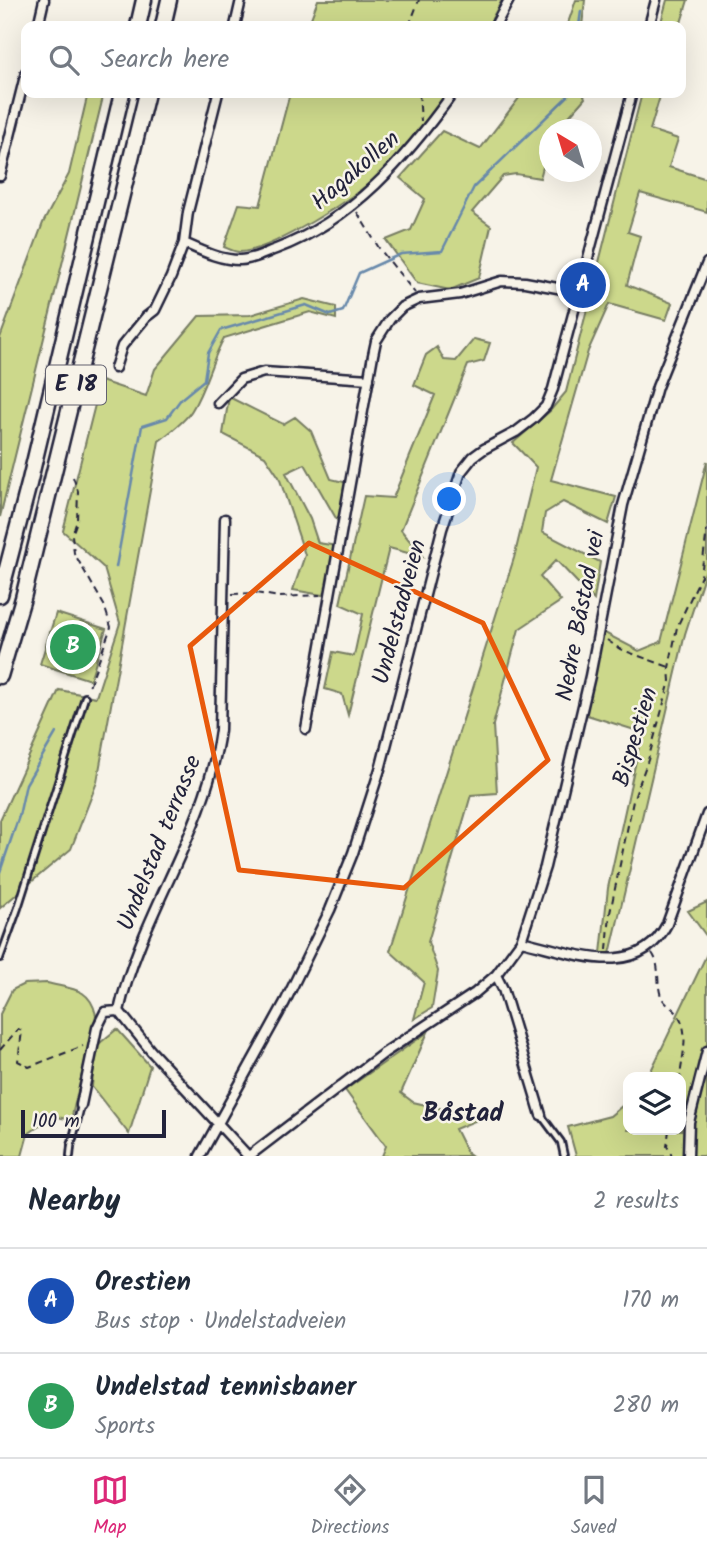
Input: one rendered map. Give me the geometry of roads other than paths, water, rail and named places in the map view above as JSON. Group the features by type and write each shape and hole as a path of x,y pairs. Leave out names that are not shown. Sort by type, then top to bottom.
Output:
{"highway":[{"path":"139,21 144,0"},
{"path":"164,21 169,0"},
{"name":"E 18","path":"0,594 29,484 121,98"},
{"name":"E 18","path":"0,676 23,598 146,98"}],"street":[{"path":"38,21 44,0"},
{"path":"236,21 241,0"},
{"path":"498,21 509,0"},
{"path":"650,21 656,0"},
{"path":"0,176 21,92"},
{"path":"115,368 122,346 155,310 172,278 184,243 188,212 217,98"},
{"name":"Hagakollen","path":"184,243 227,259 243,260 316,230 353,205 396,167 449,98"},
{"name":"Undelstadveien","path":"200,1156 265,1042 295,983 330,910 353,853 381,766 451,499 461,472 473,457 516,432 546,406 561,367 631,98"},
{"name":"Nedre Båstad vei","path":"248,1156 384,1053 475,993 496,975 521,941 545,867 598,633 618,528 642,439 657,387 707,263"},
{"path":"306,729 376,341 382,330 402,307 419,299 460,294 502,281 579,292"},
{"path":"218,403 241,379 264,372 369,379"},
{"name":"Undelstad terrasse","path":"118,1011 129,970 212,778 220,730 225,519"},
{"path":"521,941 617,960 633,957 649,949 667,924 707,814"},
{"path":"496,975 503,989 541,1115"},
{"path":"81,1105 97,1027 105,1012 118,1011 151,1051 248,1156"},
{"path":"688,1156 690,1122 707,1051"}],"lane":[{"path":"0,958 85,697"},
{"path":"70,1156 81,1105"},
{"path":"541,1115 561,1142 564,1156"}],"waterway":[{"path":"580,21 581,11"},
{"path":"116,567 142,426 167,418 181,399 204,380 208,353 221,330 306,305 330,315 343,311 359,273 401,254 442,251 474,187 566,98"},
{"path":"0,872 19,816 26,784 56,733"}],"place":[{"name":"Orestien","path":"583,285"},
{"name":"Undelstad tennisbaner","path":"73,647"}],"district":[{"name":"Båstad","path":"463,1114"}]}
